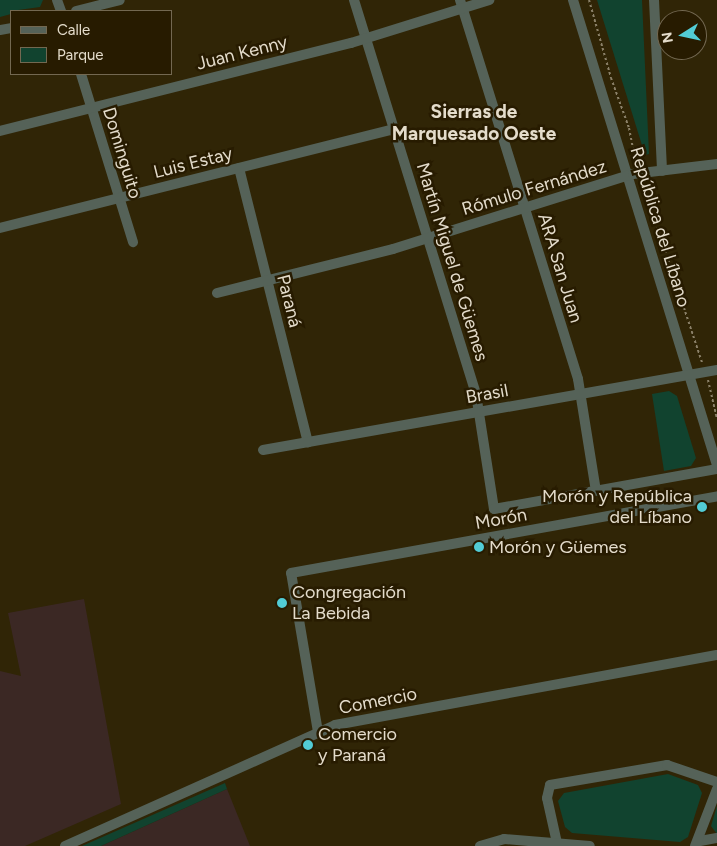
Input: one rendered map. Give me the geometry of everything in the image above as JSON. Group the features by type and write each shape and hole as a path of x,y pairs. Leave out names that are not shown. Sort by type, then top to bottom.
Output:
{"street":[{"path":"80,10 120,0"},
{"name":"Martín Miguel de Güemes","path":"354,0 479,412 494,509"},
{"name":"Juan Kenny","path":"0,131 366,38 462,4 489,0"},
{"name":"República del Líbano","path":"573,0 717,464"},
{"path":"654,0 662,171"},
{"name":"ARA San Juan","path":"462,4 580,394 596,491"},
{"name":"Dominguito","path":"81,75 133,242"},
{"name":"Luis Estay","path":"0,228 394,129"},
{"name":"Rómulo Fernández","path":"217,293 427,238 628,176 717,164"},
{"name":"Paraná","path":"239,168 308,442"},
{"name":"Brasil","path":"263,450 717,370"},
{"name":"Morón","path":"494,509 717,469"},
{"name":"Morón","path":"318,732 291,573 717,496"},
{"name":"Comercio","path":"65,846 335,725 717,654"},
{"path":"557,843 547,793 550,785 667,765 717,782"},
{"path":"697,843 717,789"},
{"path":"697,843 717,838"},
{"path":"480,846 504,839 590,846"}],"path":[{"path":"589,0 609,73 629,128 639,174 706,372 717,418"}],"shaded area":[{"path":"84,599 121,804 25,846 0,846 0,671 21,676 8,613"},
{"path":"227,789 250,846 101,846"}],"green space":[{"path":"0,0 43,0 40,7 10,10 10,14 0,17"},
{"path":"597,0 642,0 649,154 645,155"},
{"path":"669,391 677,396 696,458 691,466 664,471 652,394"},
{"path":"668,774 698,785 702,793 688,837 680,842 572,833 565,827 558,801 564,793"},
{"path":"225,783 227,789 101,846 82,846"},
{"path":"717,806 717,834 711,826"}],"place":[{"name":"Morón y República del Líbano","path":"702,507"},
{"name":"Morón y Güemes","path":"479,547"},
{"name":"Congregación La Bebida","path":"282,603"},
{"name":"Comercio y Paraná","path":"308,745"}],"district":[{"name":"Sierras de Marquesado Oeste","path":"474,123"}]}
